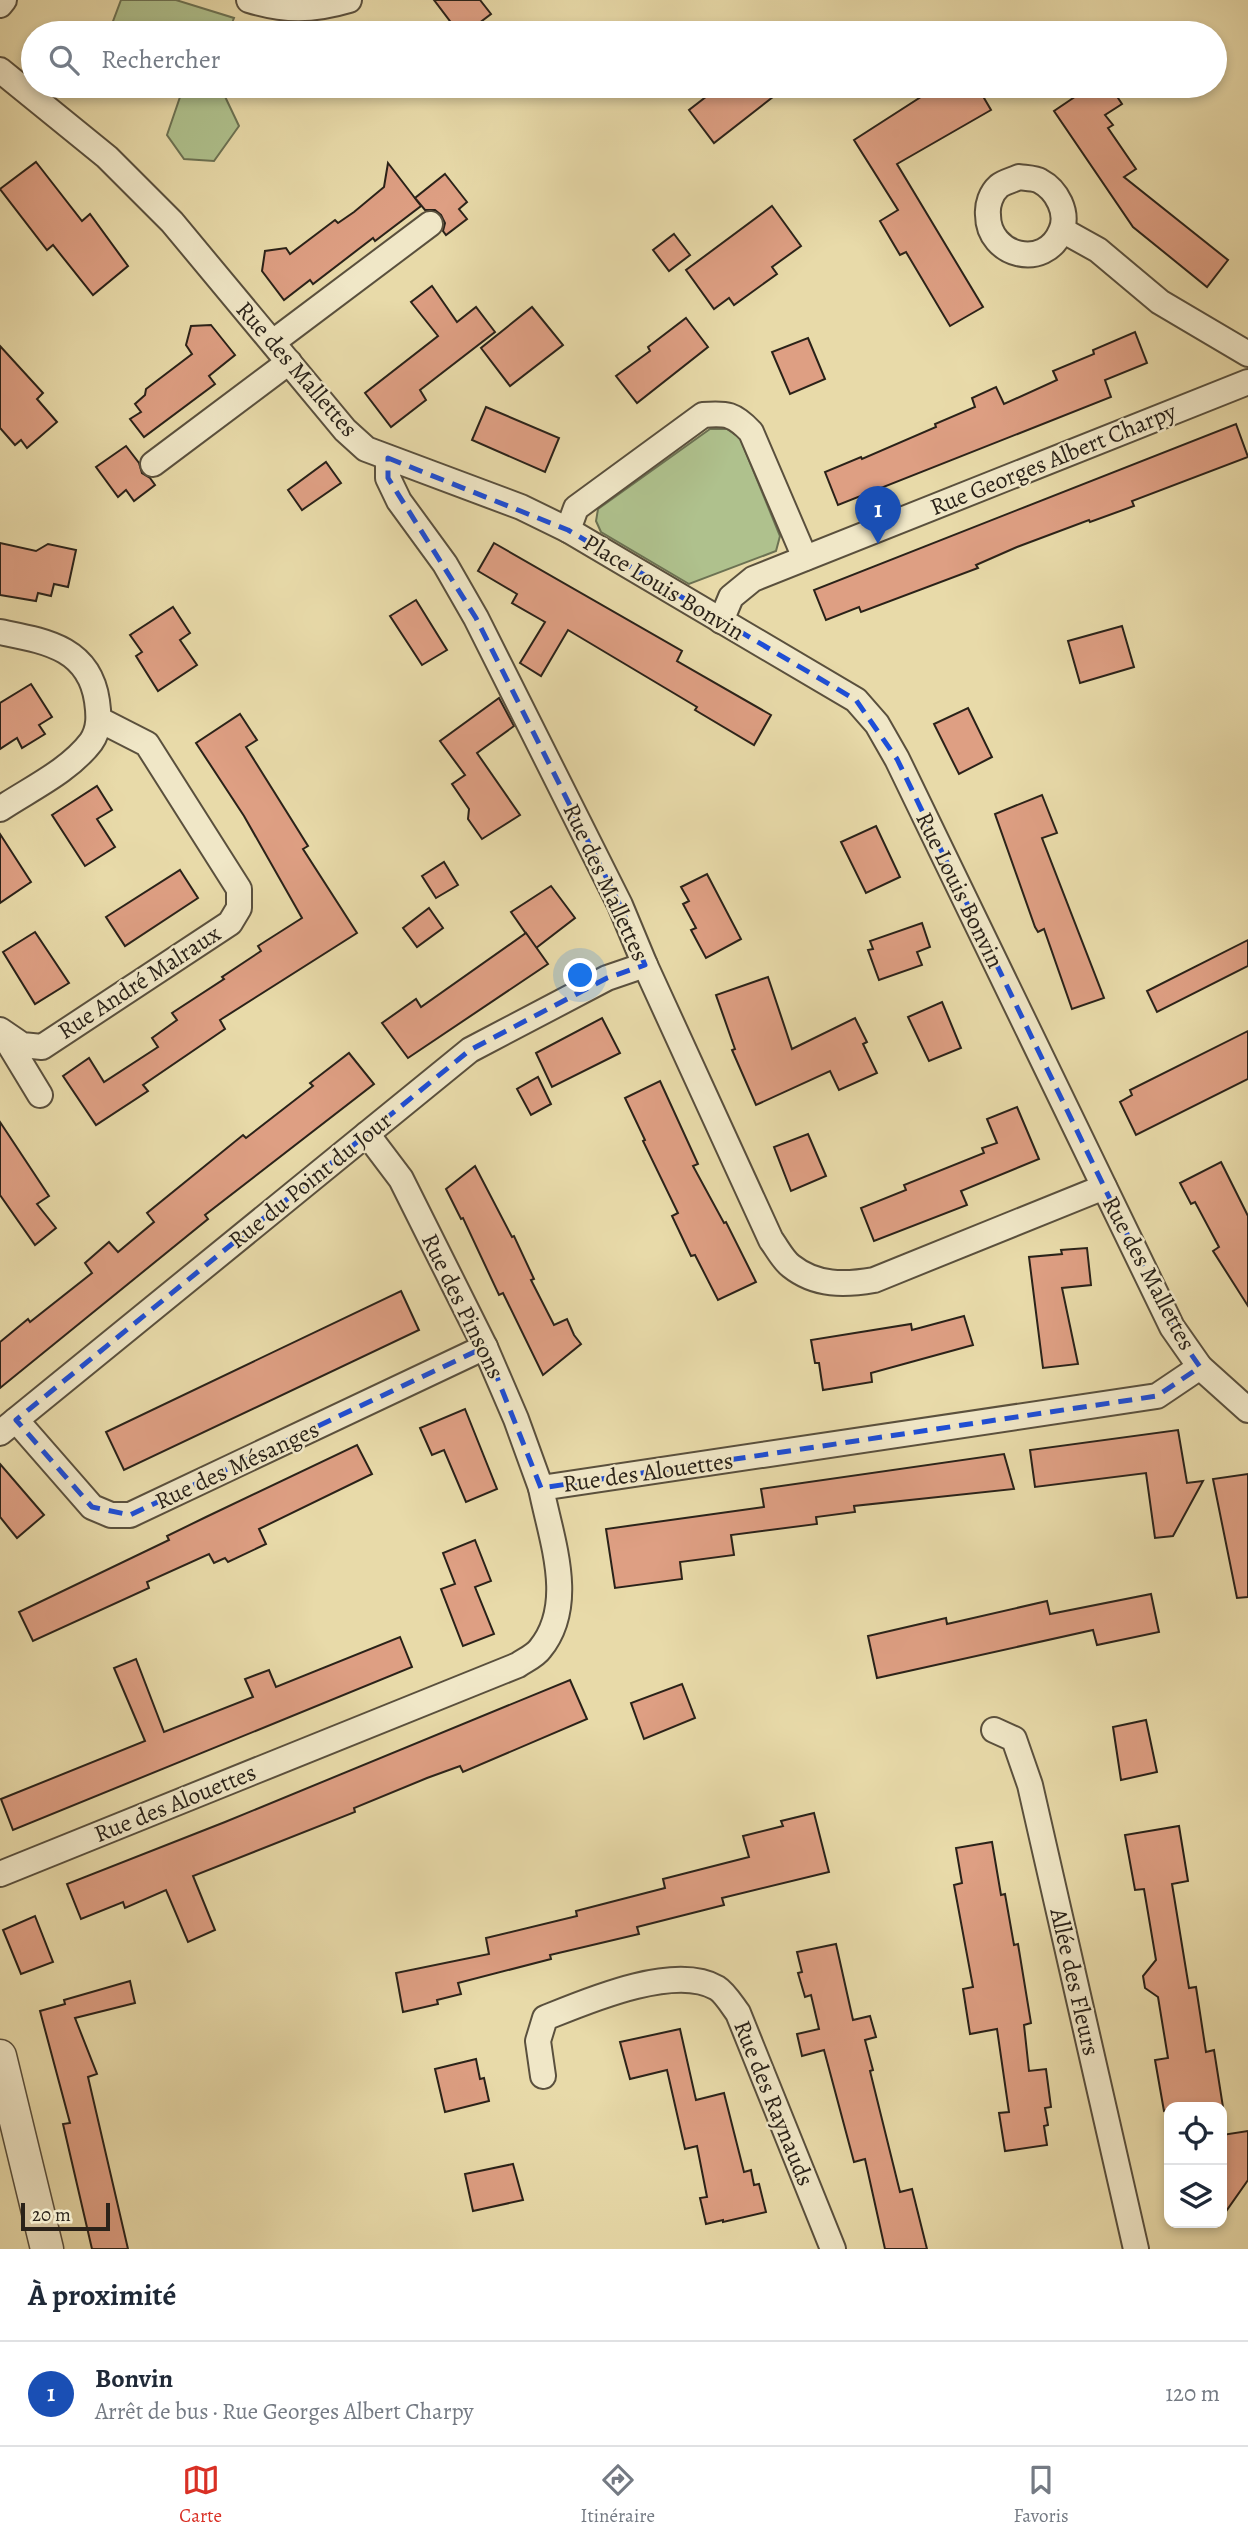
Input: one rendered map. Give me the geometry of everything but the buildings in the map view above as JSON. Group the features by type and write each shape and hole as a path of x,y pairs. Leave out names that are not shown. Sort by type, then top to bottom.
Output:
{"street":[{"path":"0,5 4,0"},
{"path":"249,0 302,10 349,0"},
{"name":"Rue des Mallettes","path":"0,70 21,87"},
{"name":"Rue des Mallettes","path":"34,98 107,157 172,222 345,430 366,449 388,457 388,478 400,501 445,564 476,618 620,905 771,1240 789,1265 812,1279 845,1285 874,1280 1104,1187 1172,1327 1200,1367 1248,1410"},
{"path":"273,342 429,224"},
{"path":"1062,230 1098,250 1160,302 1248,354"},
{"path":"153,464 289,362"},
{"name":"Rue Georges Albert Charpy","path":"721,621 731,597 753,579 1248,382"},
{"name":"Place Louis Bonvin","path":"568,530 576,508 703,415 723,413 738,419 751,432 805,558"},
{"name":"Place Louis Bonvin","path":"388,457 521,507 568,530 760,643"},
{"path":"0,632 50,642 70,654 85,670 96,693 100,720 92,740 74,761 0,809"},
{"name":"Rue Louis Bonvin","path":"760,643 856,700 877,724 897,759 1104,1187"},
{"name":"Rue André Malraux","path":"1,1032 22,1045 42,1047 230,923 239,908 239,889 147,744 100,720"},
{"name":"Rue du Point du Jour","path":"8,1426 470,1050 607,978 645,965"},
{"name":"Rue André Malraux","path":"1,1032 40,1095"},
{"name":"Rue des Pinsons","path":"367,1134 401,1179 485,1347 516,1419 541,1488"},
{"name":"Rue des Mésanges","path":"8,1426 92,1507 111,1516 130,1516 485,1347"},
{"name":"Rue des Alouettes","path":"0,1874 518,1665 539,1651 556,1623 560,1587 541,1488 1157,1396 1200,1367"},
{"name":"Allée des Fleurs","path":"993,1730 1014,1738 1030,1785 1136,2249"},
{"name":"Rue des Raynauds","path":"543,2076 538,2040 545,2018 586,2002 663,1980 691,1979 718,1989 738,2013 833,2249"},
{"path":"0,2056 47,2249"}],"highlighted area":[{"path":"388,458 568,530 856,700 897,759 1172,1327 1200,1367 1157,1396 541,1488 485,1347 130,1515 92,1507 16,1420 470,1050 607,978 645,965 620,905 476,618 388,478"}],"green space":[{"path":"121,0 176,0 234,18 233,21 113,21"},
{"path":"180,98 226,98 239,126 214,161 184,159 167,135"},
{"path":"710,429 727,429 740,438 780,536 776,551 689,584 601,532 596,521 598,509"}],"place":[{"name":"Bonvin","path":"878,544"}]}
